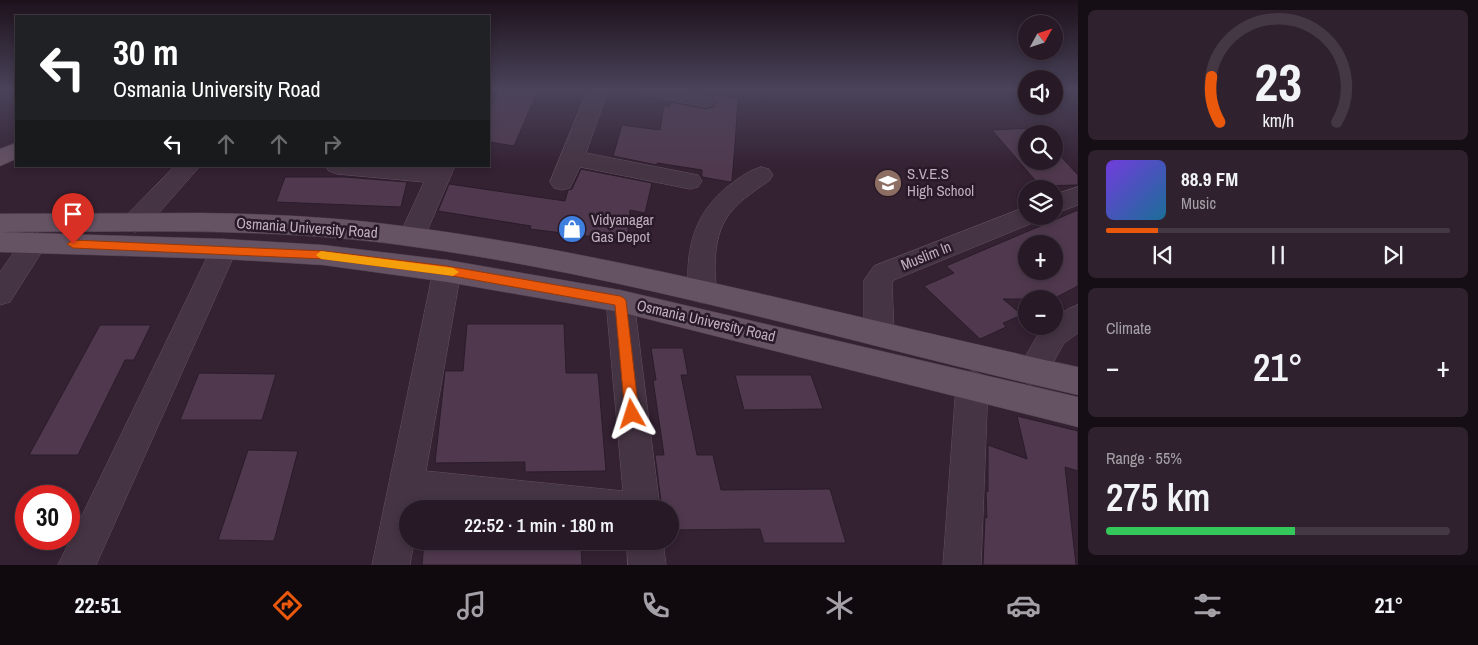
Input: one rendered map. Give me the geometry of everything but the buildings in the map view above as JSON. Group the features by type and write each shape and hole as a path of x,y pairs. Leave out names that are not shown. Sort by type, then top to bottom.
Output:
{"main road":[{"path":"8,151 15,134"},
{"name":"Osmania University Road","path":"0,223 235,223 321,227 412,236 534,257 702,292 879,332 1032,372 1078,381"},
{"name":"Osmania University Road","path":"0,242 224,249 324,255 447,271 620,301 1078,412"}],"street":[{"path":"562,182 588,116"},
{"path":"573,158 690,181"},
{"path":"135,223 188,167"},
{"path":"359,167 441,171 412,236"},
{"path":"702,292 705,236 712,219 729,199 760,175"},
{"path":"1063,201 1078,195"},
{"name":"Muslim ln","path":"879,332 878,280 884,273 1018,219"},
{"path":"0,294 35,242"},
{"path":"77,565 224,249"},
{"path":"391,565 447,271"},
{"path":"620,301 641,500"},
{"path":"1032,372 1054,334 1078,317"},
{"path":"962,565 972,385"},
{"path":"406,487 537,500"},
{"path":"646,550 647,565"}],"slow traffic":[{"path":"321,255 453,272"}],"place":[{"name":"S.V.E.S High School","path":"888,183"},
{"name":"Vidyanagar Gas Depot","path":"572,229"}],"route":[{"path":"73,244 224,249 324,255 447,271 620,301 632,414"}]}
